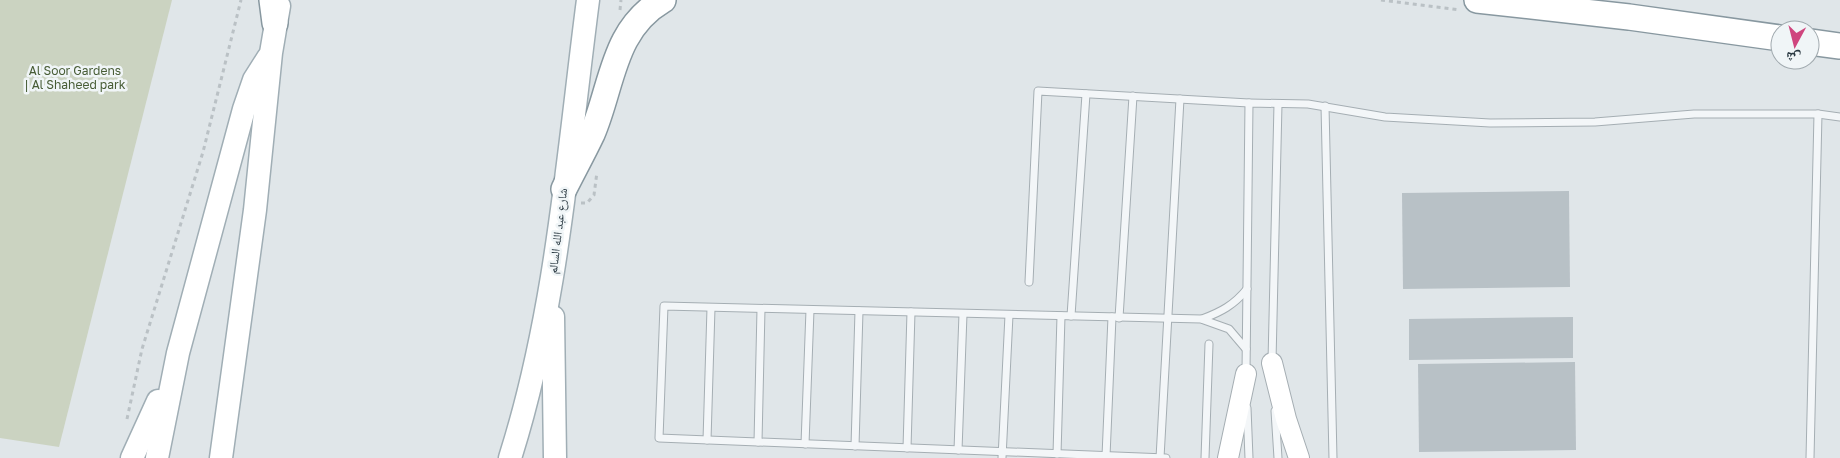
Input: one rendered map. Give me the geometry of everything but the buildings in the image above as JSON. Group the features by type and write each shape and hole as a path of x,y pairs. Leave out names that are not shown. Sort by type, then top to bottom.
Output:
{"highway":[{"path":"564,189 592,133 620,49 631,30 648,9 664,0"},
{"path":"1476,0 1629,17 1770,37"},
{"path":"1820,43 1840,46"}],"main road":[{"name":"شارع عبد الله السالم","path":"510,458 521,424 552,281 588,0"},
{"path":"221,458 255,210 276,8"},
{"path":"157,458 178,354 248,94 254,80 271,54"},
{"path":"552,281 555,458"},
{"path":"132,458 178,354"},
{"path":"1272,363 1286,419 1299,458"},
{"path":"1228,458 1246,374"}],"lane":[{"path":"1029,282 1038,90 1325,106 1385,117 1490,123 1595,122 1694,114 1818,114 1840,117"},
{"path":"1071,316 1086,94"},
{"path":"1106,456 1133,96"},
{"path":"1160,458 1166,318 1180,99"},
{"path":"1249,458 1246,349 1250,103"},
{"path":"1278,104 1272,363 1278,458"},
{"path":"1325,106 1333,458"},
{"path":"1810,458 1818,114"},
{"path":"1201,319 1227,309 1247,289"},
{"path":"1166,458 1057,454 1002,455 958,450 658,438 664,306 1201,319 1229,329 1246,349"},
{"path":"707,440 711,308"},
{"path":"758,442 761,309"},
{"path":"806,444 810,310"},
{"path":"855,446 859,311"},
{"path":"907,448 911,312"},
{"path":"958,450 963,314"},
{"path":"1002,455 1008,315"},
{"path":"1057,454 1061,316"},
{"path":"1205,458 1209,344"}],"path":[{"path":"125,427 142,349 203,152 241,0"}],"green space":[{"name":"Al Soor Gardens | Al Shaheed park","path":"0,0 172,0 59,447 0,438"}]}
